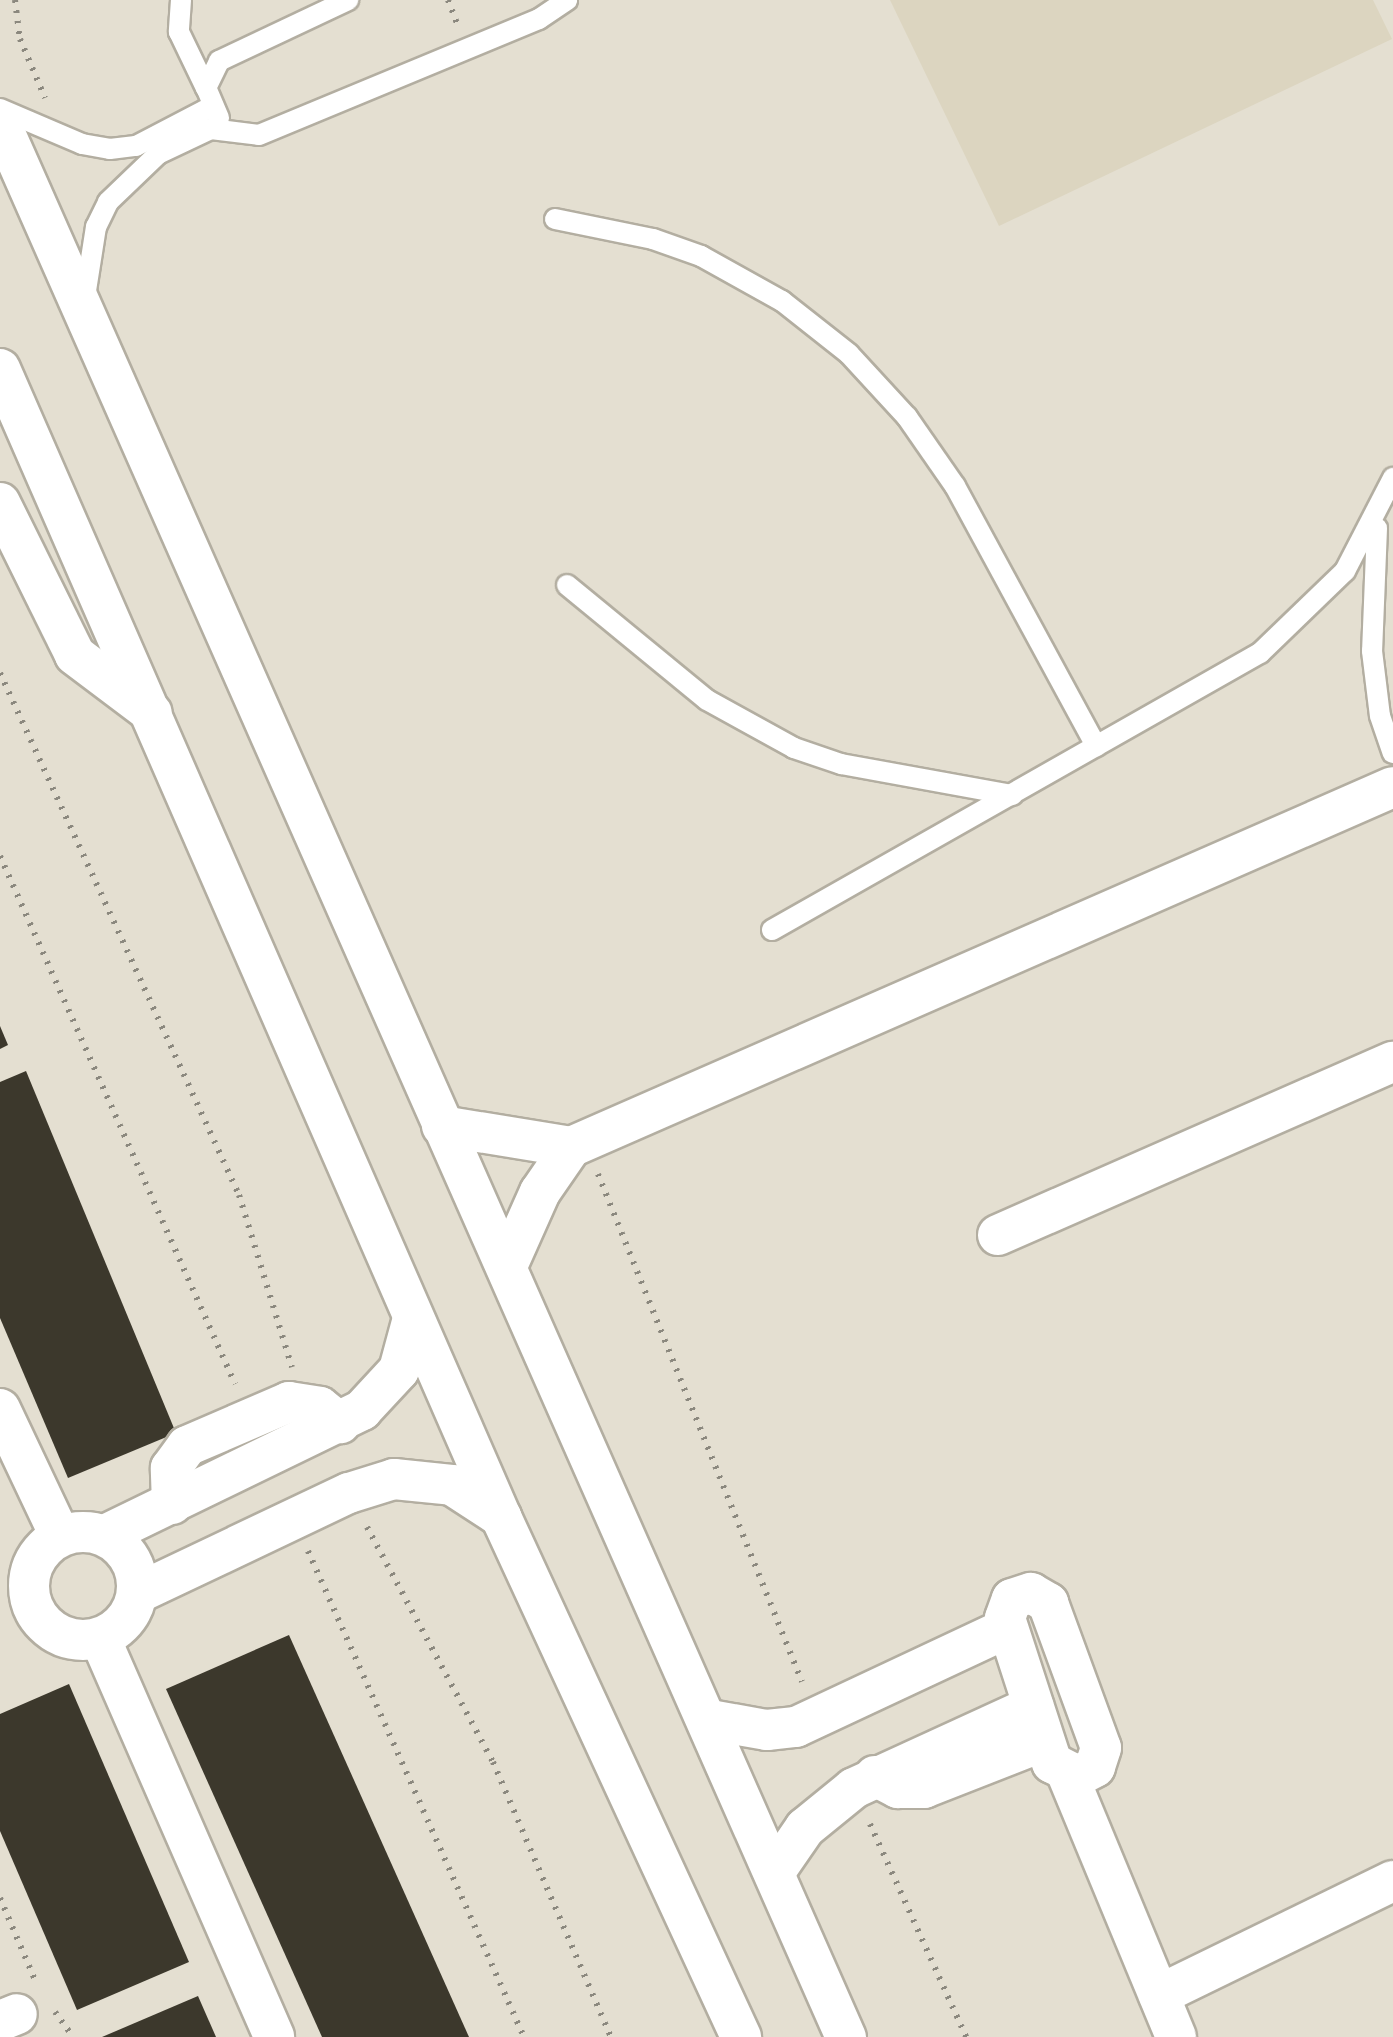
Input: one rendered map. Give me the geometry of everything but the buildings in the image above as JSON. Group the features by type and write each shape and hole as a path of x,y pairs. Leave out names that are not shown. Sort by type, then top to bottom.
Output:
{"street":[{"path":"0,122 442,1126 710,1720 846,2037"},
{"path":"0,369 501,1517 741,2037"},
{"path":"0,503 69,646 105,683 152,713"},
{"path":"507,1266 540,1192 578,1144 1393,787"},
{"path":"998,1235 1393,1062"},
{"path":"442,1126 578,1144"},
{"path":"105,1535 136,1569 138,1593 118,1629 100,1638 59,1635 16,1611 32,1565 60,1536 105,1535 172,1504 323,1412 383,1392 399,1370 413,1318"},
{"path":"0,1408 60,1536"},
{"path":"138,1593 349,1493 394,1479 452,1485 501,1517"},
{"path":"1068,1776 1088,1774 1101,1748 1048,1603 1031,1593 1012,1599 1007,1628 1052,1763 1068,1776 1176,2037"},
{"path":"710,1720 767,1730 817,1720 1007,1628"},
{"path":"100,1638 274,2037"},
{"path":"774,1873 805,1828 864,1782 1039,1724"},
{"path":"1160,1996 1393,1881"}],"lane":[{"path":"181,0 179,32 225,129"},
{"path":"0,109 82,144 110,149 136,146 210,97 226,56 348,0"},
{"path":"84,309 96,227 124,180 158,154 211,129 260,135 539,18 567,0"},
{"path":"555,219 605,226 701,256 782,301 849,354 907,418 955,486 1096,746"},
{"path":"772,930 1284,635 1345,571 1393,478"},
{"path":"1378,512 1372,651 1380,716 1393,753"},
{"path":"568,585 707,700 794,748 858,768 1012,794"}],"path":[{"path":"0,674 239,1194 272,1320 323,1412"},
{"path":"578,1144 817,1720"},
{"path":"349,1493 493,1762 611,2037"},
{"path":"864,1782 966,2037"},
{"path":"0,1898 20,2012 73,2037"}],"shaded area":[{"path":"890,0 1373,0 1392,39 999,226"}]}
